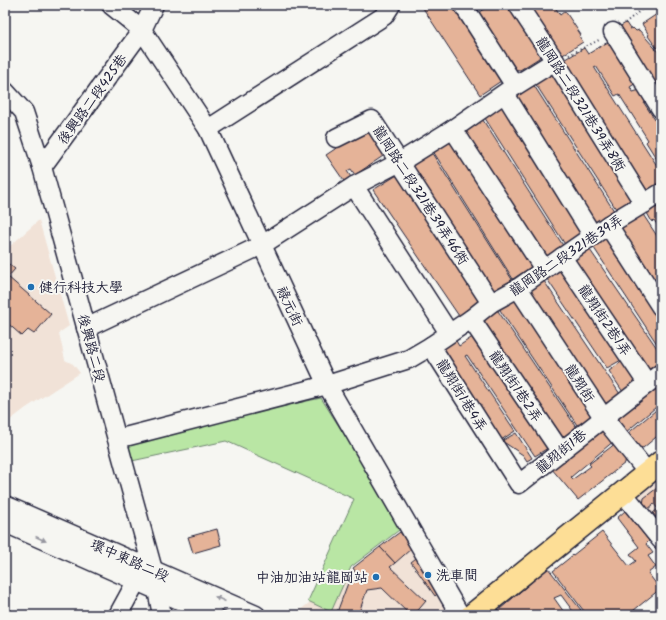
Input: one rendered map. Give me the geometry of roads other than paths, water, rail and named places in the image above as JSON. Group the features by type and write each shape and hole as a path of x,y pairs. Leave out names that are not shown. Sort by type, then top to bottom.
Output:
{"main road":[{"path":"472,615 654,468"}],"street":[{"name":"祿元街","path":"111,5 142,30 208,129 327,385 460,615"},
{"name":"後興路二段425巷","path":"42,167 142,30 154,5"},
{"path":"208,129 384,16 391,5"},
{"path":"463,5 593,236"},
{"name":"龍岡路二段321巷39弄8衖","path":"518,5 555,61 644,204"},
{"path":"613,32 661,109"},
{"path":"86,328 262,245 354,186 400,162 453,129 555,61"},
{"name":"後興路二段","path":"5,91 24,112 42,167 153,570 162,615"},
{"name":"龍岡路二段321巷39弄46衖","path":"336,138 372,120 491,303"},
{"path":"453,129 544,269"},
{"path":"354,186 449,333"},
{"name":"龍岡路二段321巷39弄","path":"471,319 491,303 518,288 608,226 661,193"},
{"path":"608,226 655,286 661,307"},
{"name":"龍翔街2巷1弄","path":"562,257 647,383"},
{"name":"龍翔街","path":"518,288 603,417 654,468"},
{"name":"龍翔街1巷4弄","path":"471,319 431,346 519,484"},
{"name":"龍翔街1巷2弄","path":"471,319 561,452"},
{"path":"117,439 327,385 409,359 431,346"},
{"name":"龍翔街1巷","path":"519,484 661,372"},
{"path":"623,493 661,540"},
{"name":"環中東路二段","path":"5,505 256,615"},
{"name":"環中東路二段","path":"5,523 213,615"},
{"path":"118,615 136,582 153,570"}],"place":[{"name":"健行科技大學","path":"31,287"},
{"name":"洗車間","path":"428,575"},
{"name":"中油加油站龍岡站","path":"376,577"}]}
